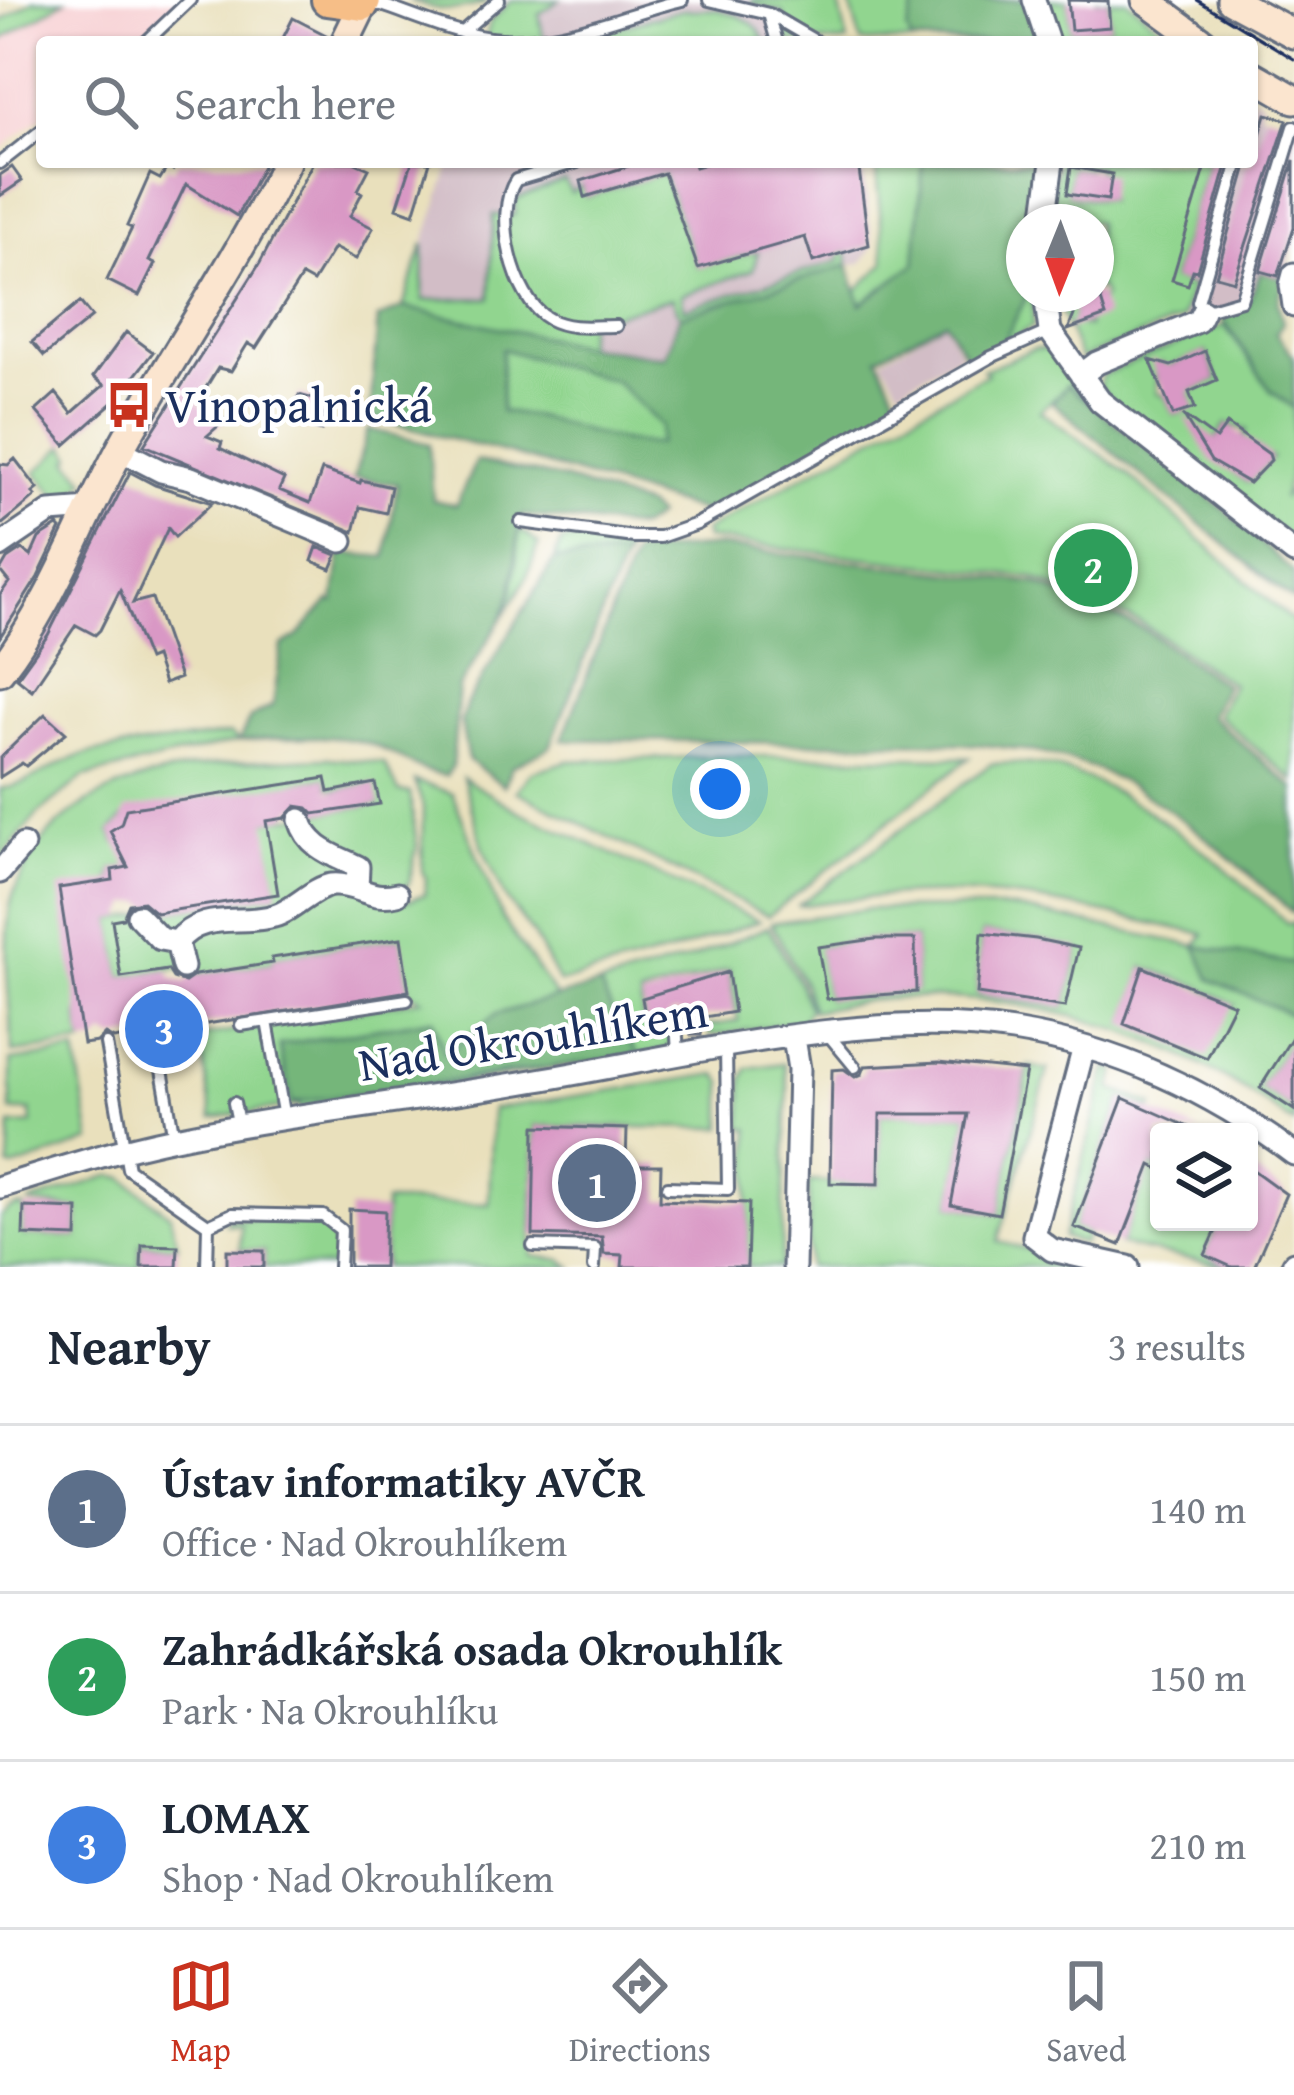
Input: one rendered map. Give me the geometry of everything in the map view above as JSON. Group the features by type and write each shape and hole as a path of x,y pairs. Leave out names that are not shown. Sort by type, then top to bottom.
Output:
{"main road":[{"path":"327,0 364,3"}],"street":[{"path":"1034,0 1046,36"},
{"path":"1146,0 1195,36"},
{"path":"1231,0 1294,34"},
{"path":"348,36 364,3"},
{"path":"1258,78 1294,99"},
{"path":"0,671 51,592 120,450 283,168"},
{"path":"1046,204 1051,168"},
{"path":"1294,274 1294,306"},
{"path":"1081,375 1097,363 1198,321 1203,311"},
{"path":"1047,312 1050,331 1100,401 1294,553"},
{"path":"120,450 161,471 191,478 341,541"},
{"path":"0,546 50,512 90,509"},
{"path":"300,820 314,845 358,867 357,890"},
{"path":"0,872 23,845"},
{"path":"177,942 187,929 208,921 275,916 327,885 380,898 397,894"},
{"path":"138,916 160,939 177,942"},
{"path":"177,942 183,967"},
{"name":"Nad Okrouhlíkem","path":"0,1187 124,1150 238,1127 827,1033 944,1026 1009,1030 1084,1047 1190,1088 1294,1154"},
{"path":"794,1038 800,1069 794,1267"},
{"path":"1084,1047 1034,1236 1052,1250 1128,1267"}],"lane":[{"path":"152,36 190,0"},
{"path":"462,32 499,0"},
{"path":"555,36 682,0"},
{"path":"710,0 769,14 808,36"},
{"path":"364,3 482,36"},
{"path":"769,14 775,36"},
{"path":"1236,168 1198,302 1203,311 1241,300 1294,127"},
{"path":"0,163 36,135"},
{"path":"557,168 516,180 507,201 509,251 526,292 546,318 571,326 616,326"},
{"path":"521,522 634,538 660,537 698,524 991,357 1050,331"},
{"path":"242,1025 407,1000"},
{"path":"267,1021 285,1119"},
{"path":"676,1022 679,1056"},
{"path":"827,1033 855,1067"},
{"path":"157,1036 174,1138"},
{"path":"106,1044 128,1169 208,1225"},
{"path":"668,1187 728,1189 726,1048"},
{"path":"234,1103 238,1127"},
{"path":"208,1225 232,1214 323,1216 341,1230 339,1267"},
{"path":"207,1267 208,1225"},
{"path":"533,1246 595,1248 594,1267"}],"shaded area":[{"path":"65,0 183,0 144,36 36,36 36,121 0,150 0,41"},
{"path":"486,0 838,0 847,36 486,36 497,12"},
{"path":"1258,99 1263,102 1260,112 1294,120 1294,245 1284,278 1262,271 1247,305 1221,317 1182,319 1172,280 1205,168 1258,168"},
{"path":"449,168 863,168 873,247 862,263 848,265 665,357 585,346 403,307"},
{"path":"944,323 961,354 899,389 882,359"}],"green space":[{"path":"34,0 65,0 0,41 0,22"},
{"path":"409,0 485,0 485,3 447,9"},
{"path":"512,0 560,0 539,14 543,36 486,36 490,22"},
{"path":"752,0 838,0 847,36 787,36 783,12 752,4"},
{"path":"849,0 1025,0 1037,36 859,36"},
{"path":"916,0 1025,0 1037,36 910,36"},
{"path":"1044,0 1068,0 1071,30 1110,26 1108,2 1095,0 1127,0 1172,36 1055,36"},
{"path":"715,9 738,16 763,36 585,36 682,10"},
{"path":"832,168 840,168 848,265 856,291 885,263 876,168 1043,168 1030,204 1006,204 1006,312 1033,312 1033,326 969,362 945,321 878,357 701,511 370,418 378,319 403,307 424,243 423,300 490,298 493,215 515,215 516,199 565,181 571,193 582,186 586,197 664,173 698,267 758,251 753,270 682,295 684,309 840,261","holes":["672,298 680,316 665,357 585,346 589,317"]},
{"path":"923,168 1044,168 1040,204 1006,204 1006,312 1019,312 1004,341 969,362 945,321 878,357 900,404 714,511 370,418 378,319 403,307 585,346 665,357 680,316 848,265 861,304 915,264","holes":["502,349 615,381 661,426 658,444 619,440 501,412"]},
{"path":"1056,168 1071,168 1067,193 1108,200 1097,168 1205,168 1172,279 1191,286 1182,319 1080,359 1061,312 1075,312 1072,323 1088,327 1094,312 1114,312 1114,204 1051,204"},
{"path":"1261,271 1284,278 1278,303 1283,323 1276,333 1294,357 1294,408 1271,391 1221,317 1247,305"},
{"path":"1224,325 1271,391 1294,408 1291,466 1282,499 1294,487 1294,542 1120,410 1099,386 1102,375","holes":["1206,352 1217,380 1187,388 1194,407 1174,415 1165,397 1157,393 1155,366 1168,367","1226,424 1247,430 1243,437 1272,458 1248,483 1216,460 1213,443"]},
{"path":"1034,349 1049,349 1091,403 1067,386 1040,411 1124,471 1294,623 1294,781 1217,715 1232,684 1140,622 1034,578 706,539 704,531 987,374 983,370"},
{"path":"1067,385 1226,511 1294,573 1294,601 1052,402"},
{"path":"368,429 429,444 433,500 456,505 476,461 560,478 646,506 657,516 640,528 521,515 512,591 501,620 459,687 452,767 446,776 350,740 239,741 250,718 273,705 282,646 298,636 329,601 334,602 341,553 386,557 397,484 354,478"},
{"path":"65,445 72,456 69,460 86,480 67,500 60,500 36,472"},
{"path":"519,529 539,544 526,579 501,620 512,591"},
{"path":"603,538 624,548 625,555 554,560 562,541"},
{"path":"719,546 1035,583 1142,628 1225,685 1210,716 1294,788 1294,914 1168,809 1121,781 1046,754 921,742 562,740 634,553"},
{"path":"625,555 550,747 511,767 504,786 468,760 461,722 467,703 554,560"},
{"path":"230,734 239,741 84,777 37,815 0,859 0,789 88,754"},
{"path":"732,756 969,758 768,916 516,791 532,772 568,761"},
{"path":"327,758 384,763 399,792 410,793 417,846 409,884 399,889 407,901 425,894 423,807 415,781 452,793 502,918 557,998 692,958 768,927 809,1009 802,1021 710,1036 709,1026 738,1021 729,969 640,996 644,1027 672,1023 667,1050 301,1109 300,1105 212,1118 200,1037 422,999 409,992 400,938 192,976 191,971 179,968 121,977 112,920 277,894 269,845 113,870 78,1016 83,1044 12,1053 7,966 10,909 24,871 48,835 79,808 115,789 156,776 243,762","holes":["325,778 328,787 337,790 372,784 379,804 116,843 110,832 125,816"]},
{"path":"991,764 1055,767 1121,795 1210,856 1288,924 1294,922 1294,964 1197,947 1211,979 1294,1016 1294,1047 1288,1044 1260,1088 1294,1110 1294,1124 1202,1066 1153,1043 1049,1011 940,998 876,1000 812,1011 805,985 771,923 868,909 1014,908 1196,946 1204,934 1030,899 913,894 797,906","holes":["982,933 1079,949 1065,1007 977,994","915,939 916,991 827,999 819,947","1144,967 1234,1004 1125,1024"]},
{"path":"463,778 518,811 759,921 668,953 559,983 533,934 505,897 483,848"},
{"path":"1196,946 1294,964 1294,1016 1210,979"},
{"path":"600,985 639,1055 292,1103 279,1045 433,1019 445,1054 496,1014"},
{"path":"76,1052 91,1141 9,1166 11,1125 32,1124 31,1111 11,1111 11,1061"},
{"path":"784,1063 788,1087 781,1267 747,1267 750,1129 742,1128 743,1079 748,1068"},
{"path":"1029,1066 1048,1070 998,1242 1101,1267 808,1267 809,1181 879,1184 880,1114 968,1114 951,1205 999,1214"},
{"path":"1107,1068 1116,1070 1112,1089 1154,1105 1151,1110 1122,1099 1074,1227 1088,1232 1083,1244 1063,1237"},
{"path":"717,1074 723,1082 723,1128 535,1126 532,1256 562,1260 572,1267 384,1267 385,1202 489,1204 492,1109"},
{"path":"1150,1168 1150,1231 1216,1231 1205,1255 1228,1267 1120,1245"},
{"path":"112,1175 124,1178 170,1215 178,1246 140,1244 139,1267 0,1267 0,1217 24,1207 24,1235 77,1237 78,1209 28,1203"},
{"path":"227,1219 315,1224 333,1237 334,1267 264,1267 264,1251 240,1250 241,1225 226,1224"}],"building":[{"path":"1068,0 1108,1 1110,27 1071,30"},
{"path":"293,18 328,36 284,36"},
{"path":"1266,114 1287,120 1234,281 1216,276 1246,168 1258,168 1258,141"},
{"path":"1294,160 1294,227 1278,276 1260,271"},
{"path":"12,167 22,181 0,196 0,175"},
{"path":"167,168 262,168 237,216 186,184 149,261 155,264 139,296 107,280 132,228 127,226 150,174 160,179"},
{"path":"310,168 369,169 350,216 373,228 356,259 334,248 313,282 302,276 256,348 248,343 231,371 218,368 197,402 225,420 207,436 222,442 220,448 284,479 279,490 310,503 322,470 391,487 386,513 360,507 354,532 144,445 260,263"},
{"path":"410,168 428,168 414,214 397,208"},
{"path":"622,168 859,168 869,245 813,262 805,237 698,268 664,173 585,197 581,181"},
{"path":"1071,168 1112,174 1108,200 1067,194"},
{"path":"1205,168 1226,168 1197,271 1193,270 1188,285 1172,280"},
{"path":"80,302 92,317 44,356 32,342"},
{"path":"1105,312 1106,316 1068,330 1074,315"},
{"path":"126,332 153,352 117,399 65,445 36,411 56,393 72,413 104,385 93,377"},
{"path":"1205,351 1217,380 1189,392 1195,408 1173,415 1150,360 1171,366"},
{"path":"299,395 321,401 319,410 325,417 321,431 291,422"},
{"path":"1183,415 1216,439 1227,424 1271,460 1249,483 1211,461"},
{"path":"15,459 38,489 33,493 36,496 0,526 0,464"},
{"path":"130,472 212,503 175,537 168,528 133,603 152,598 180,678 164,684 155,657 148,660 120,590 100,630 95,635 76,625 32,690 17,678 48,635"},
{"path":"58,526 61,529 38,577 0,637 0,595 9,582 0,571 22,549 31,556 39,538"},
{"path":"317,547 337,555 331,569 312,561"},
{"path":"45,714 66,733 26,766 22,763 0,777 0,758"},
{"path":"326,778 329,792 375,783 380,804 314,814 296,806 285,818 266,821 278,894 156,913 143,902 129,904 123,918 112,920 121,977 168,970 173,978 185,982 195,975 273,963 272,958 401,938 409,991 164,1031 155,1026 147,1033 114,1039 105,1034 97,1042 83,1044 59,888 113,880 112,870 128,867 110,831 121,824 126,809"},
{"path":"982,933 1079,948 1065,1007 977,994"},
{"path":"915,939 916,992 827,999 818,947"},
{"path":"1143,967 1234,1004 1207,1058 1124,1024"},
{"path":"728,972 734,1012 704,1017 701,1035 691,1035 685,1018 677,1012 666,1023 647,1027 642,998"},
{"path":"1294,1034 1294,1110 1260,1088"},
{"path":"939,1062 1026,1071 999,1214 951,1205 968,1114 880,1114 879,1184 830,1183 832,1070 844,1069 855,1077 865,1066"},
{"path":"1123,1098 1180,1123 1150,1123 1150,1168 1120,1245 1074,1227"},
{"path":"535,1126 627,1129 626,1165 661,1165 660,1200 749,1203 747,1267 622,1267 623,1255 604,1254 602,1237 533,1235"},
{"path":"1258,1174 1286,1194 1254,1267 1232,1267 1205,1255 1216,1231 1258,1231"},
{"path":"24,1207 78,1209 77,1237 23,1235"},
{"path":"349,1209 385,1211 383,1267 349,1267"},
{"path":"142,1245 178,1246 177,1267 141,1267"},
{"path":"227,1250 264,1251 264,1267 227,1267"}],"tram line":[{"path":"1197,0 1256,36"},
{"path":"1258,37 1294,59"}],"place":[{"name":"Vinopalnická","path":"129,405"},
{"name":"Zahrádkářská osada Okrouhlík","path":"1093,568"},
{"name":"LOMAX","path":"164,1029"},
{"name":"Ústav informatiky AVČR","path":"597,1183"}]}
